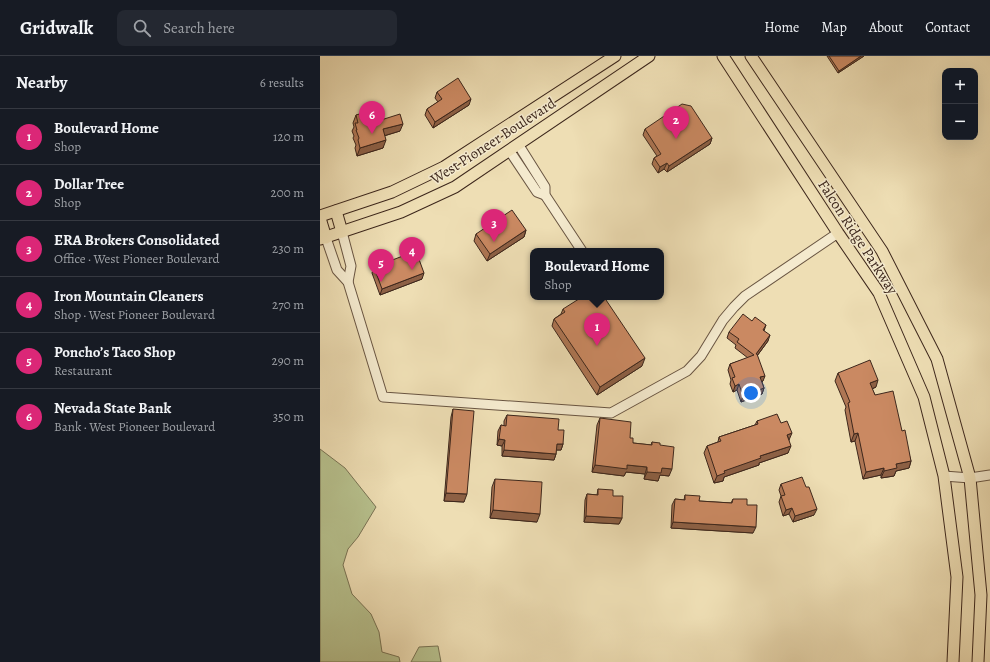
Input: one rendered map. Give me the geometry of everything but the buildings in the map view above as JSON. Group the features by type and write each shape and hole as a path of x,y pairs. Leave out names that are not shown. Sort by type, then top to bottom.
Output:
{"main road":[{"name":"West Pioneer Boulevard","path":"320,217 392,192 444,167 615,56"},
{"name":"West Pioneer Boulevard","path":"323,239 401,212 455,187 649,56"},
{"name":"Falcon Ridge Parkway","path":"723,56 838,233 879,293 924,397 944,476 957,577 953,662"},
{"name":"Falcon Ridge Parkway","path":"751,56 882,251 937,359 970,478 981,595 978,662"},
{"path":"336,211 342,232"},
{"path":"320,217 323,239"}],"street":[{"path":"513,147 537,192 545,196 580,248"},
{"path":"342,232 351,266 348,282"},
{"path":"323,239 337,270 348,282 383,396 611,413 687,371 701,356 723,320 745,296 838,233"},
{"path":"944,476 970,478 990,475"}],"green space":[{"path":"320,449 345,468 376,507 358,537 348,549 343,565 352,594 371,614 379,632 382,652 399,657 400,662 320,662"},
{"path":"438,646 441,662 411,662 419,647"}],"place":[{"name":"Nevada State Bank","path":"372,134"},
{"name":"Dollar Tree","path":"676,139"},
{"name":"ERA Brokers Consolidated","path":"494,242"},
{"name":"Iron Mountain Cleaners","path":"412,270"},
{"name":"Poncho’s Taco Shop","path":"381,282"},
{"name":"Boulevard Home","path":"597,346"}]}
